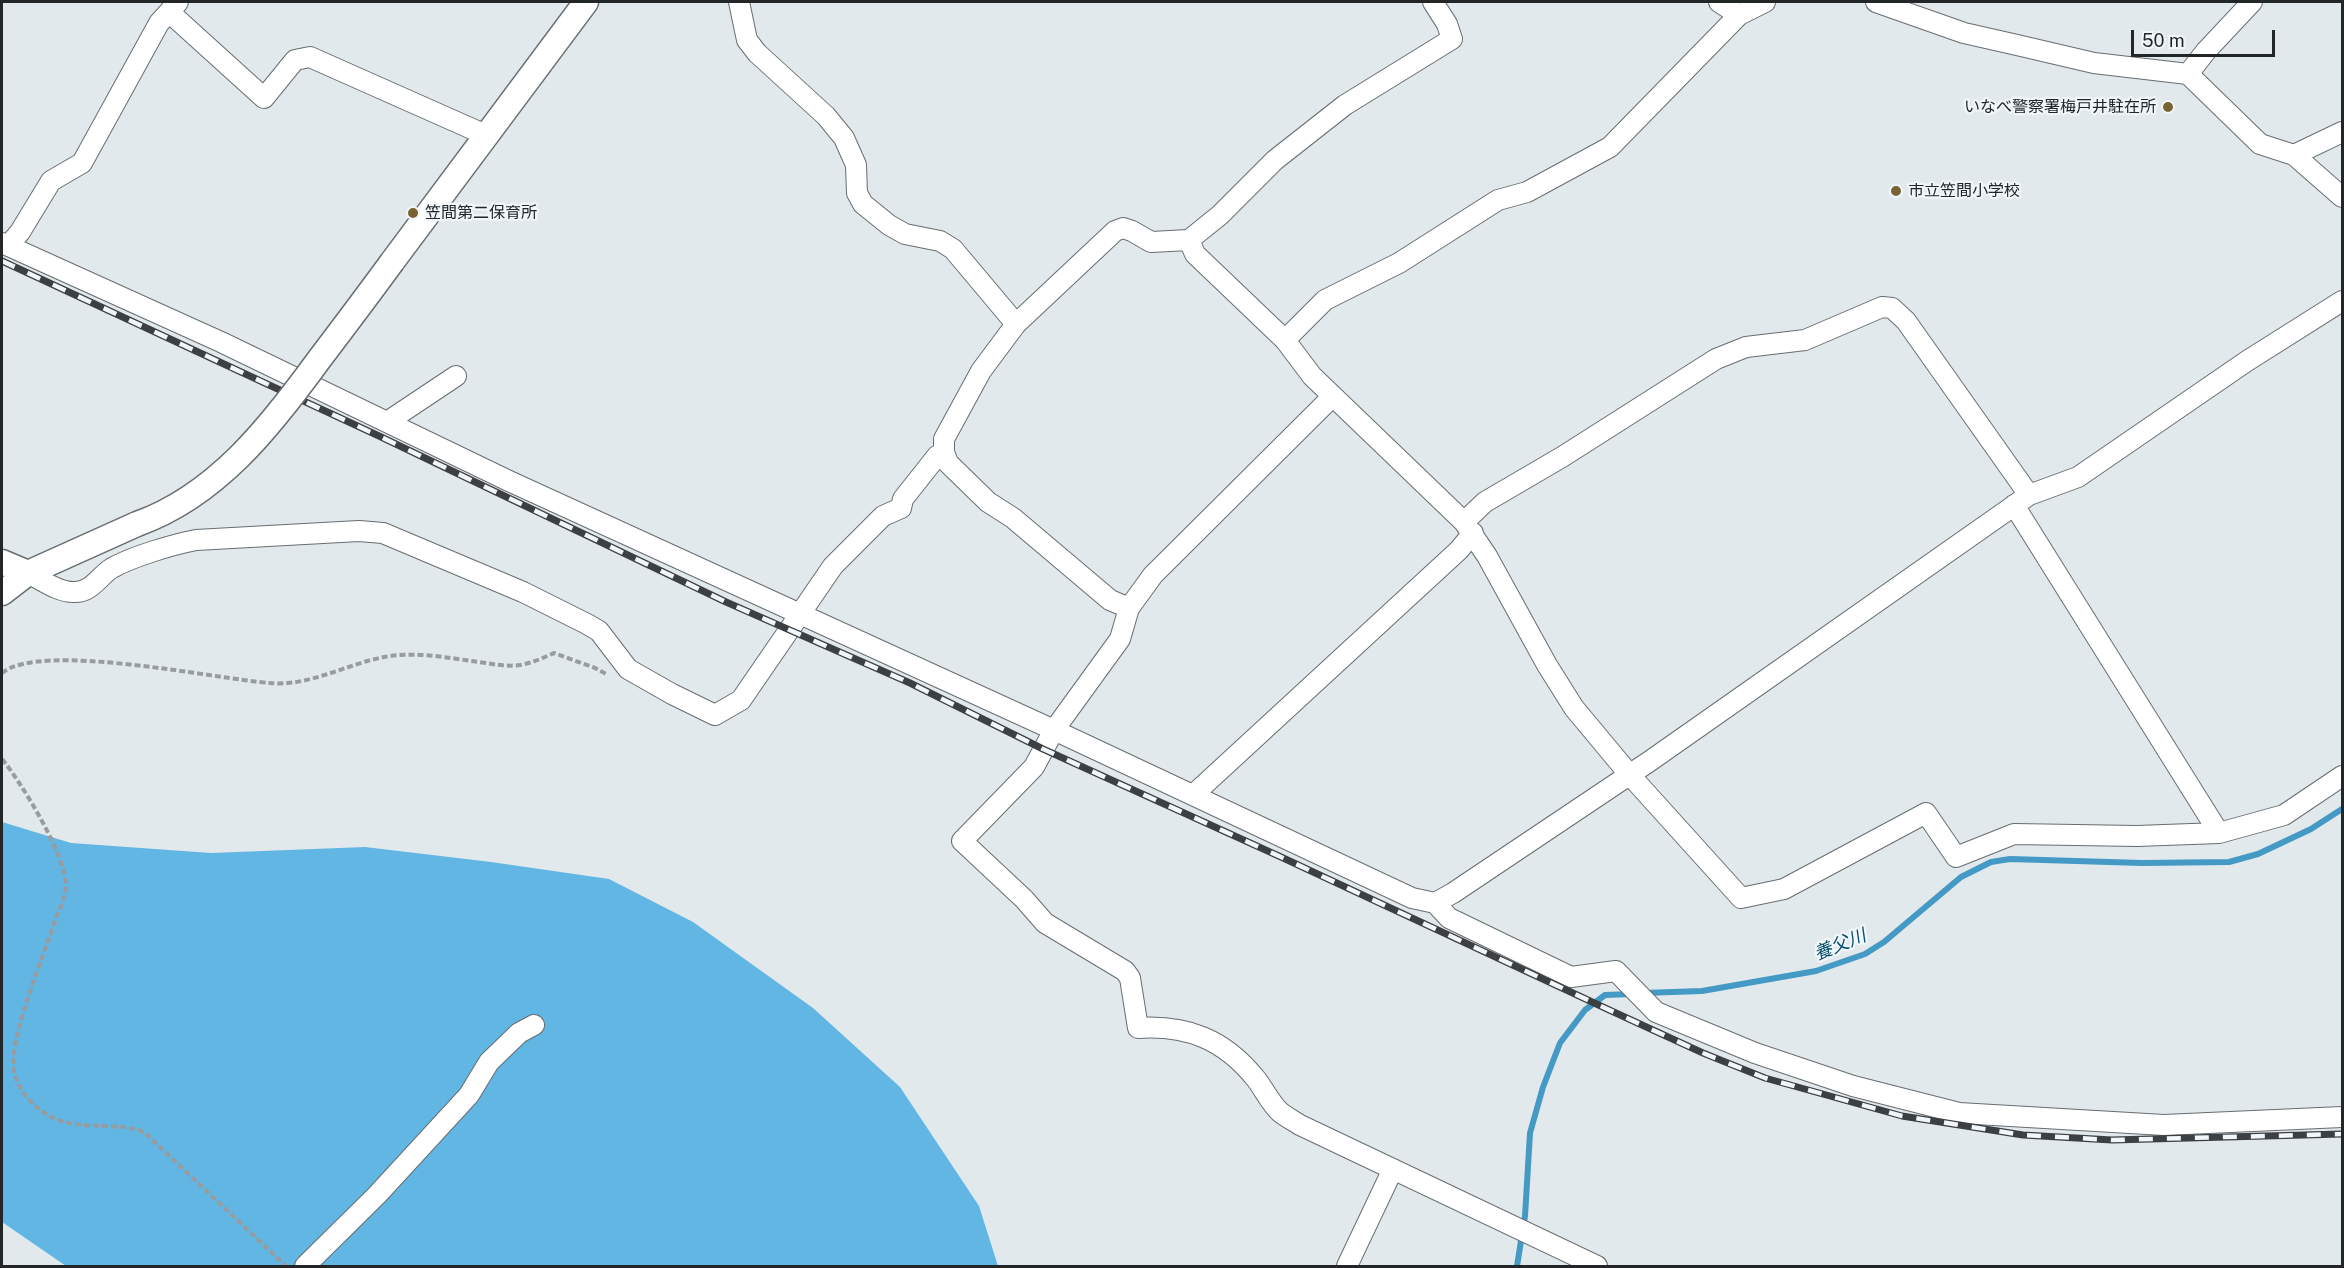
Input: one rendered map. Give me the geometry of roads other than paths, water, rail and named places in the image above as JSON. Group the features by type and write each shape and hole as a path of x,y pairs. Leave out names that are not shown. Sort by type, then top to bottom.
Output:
{"street":[{"path":"2,593 28,573 155,518 189,497 250,447 279,414 586,2"},
{"path":"739,2 747,40 757,53 826,116 844,138 856,165 857,193 863,204 889,225 905,234 940,242 953,249 1016,324"},
{"path":"1129,608 1110,600 1013,518 988,502 948,463 944,452 944,439 981,371 1016,324 1115,231 1122,228 1132,231 1151,242 1189,240 1220,215 1275,160 1344,105 1452,39 1447,24 1432,2"},
{"path":"1719,2 1739,15"},
{"path":"1285,340 1325,300 1399,263 1498,200 1527,192 1610,147 1739,15 1764,2"},
{"path":"1876,2 1964,33 2094,63 2188,74 2260,144 2294,155 2343,197"},
{"path":"2188,74 2206,51 2253,2"},
{"path":"488,136 310,57 295,60 264,98 174,7 159,23 82,163 51,181 20,232 5,244 221,342 509,481 800,616 1054,730 1412,898 1435,903 1449,918 1571,977 1616,971 1656,1012 1755,1053 1853,1086 1959,1113 2164,1125 2343,1117"},
{"path":"2294,155 2343,132"},
{"path":"1189,240 1196,254 1285,340 1312,376 1469,527 1574,708 1629,774 1741,898 1784,889 1926,813 1956,857 2013,834 2125,836 2219,832 2284,815 2343,776"},
{"path":"1435,903 1629,774 2022,500 2078,477 2247,361 2343,301"},
{"path":"1193,795 1459,550 1469,527 1485,502 1562,457 1716,359 1746,348 1805,340 1882,307 1892,308 1906,321 2022,500 2219,832"},
{"path":"387,422 456,376"},
{"path":"1333,396 1154,575 1129,608 1120,639 1054,730 1034,767 962,841 1024,899 1046,923 1125,971 1130,978 1138,1029 1162,1027 1180,1030 1216,1042 1247,1068 1280,1113 1300,1125 1597,1266"},
{"path":"2,562 59,589 73,593 92,586 112,568 176,544 195,540 359,531 382,533 523,592 600,631 628,669 715,715 741,700 833,566 883,516 902,508 903,499 937,456 944,452"},
{"path":"305,1266 377,1196 469,1095 489,1062 519,1033 534,1025"},
{"path":"1347,1266 1393,1169"}],"waterway":[{"name":"養父川","path":"1643,993 1702,991 1816,971 1865,954 1884,942 1961,877 1991,862 2010,859 2142,863 2229,862 2258,854 2311,829 2342,809"},
{"name":"養父川","path":"1517,1266 1525,1216 1530,1133 1543,1087 1560,1043 1585,1010 1605,995 1633,994"}],"railway":[{"path":"2,261 379,436 726,602 910,683 1043,749 1703,1053 1765,1078 1902,1116 2023,1135 2112,1140 2342,1134"}],"place":[{"name":"いなべ警察署梅戸井駐在所","path":"2168,107"},
{"name":"市立笠間小学校","path":"1896,191"},
{"name":"笠間第二保育所","path":"413,213"}]}
